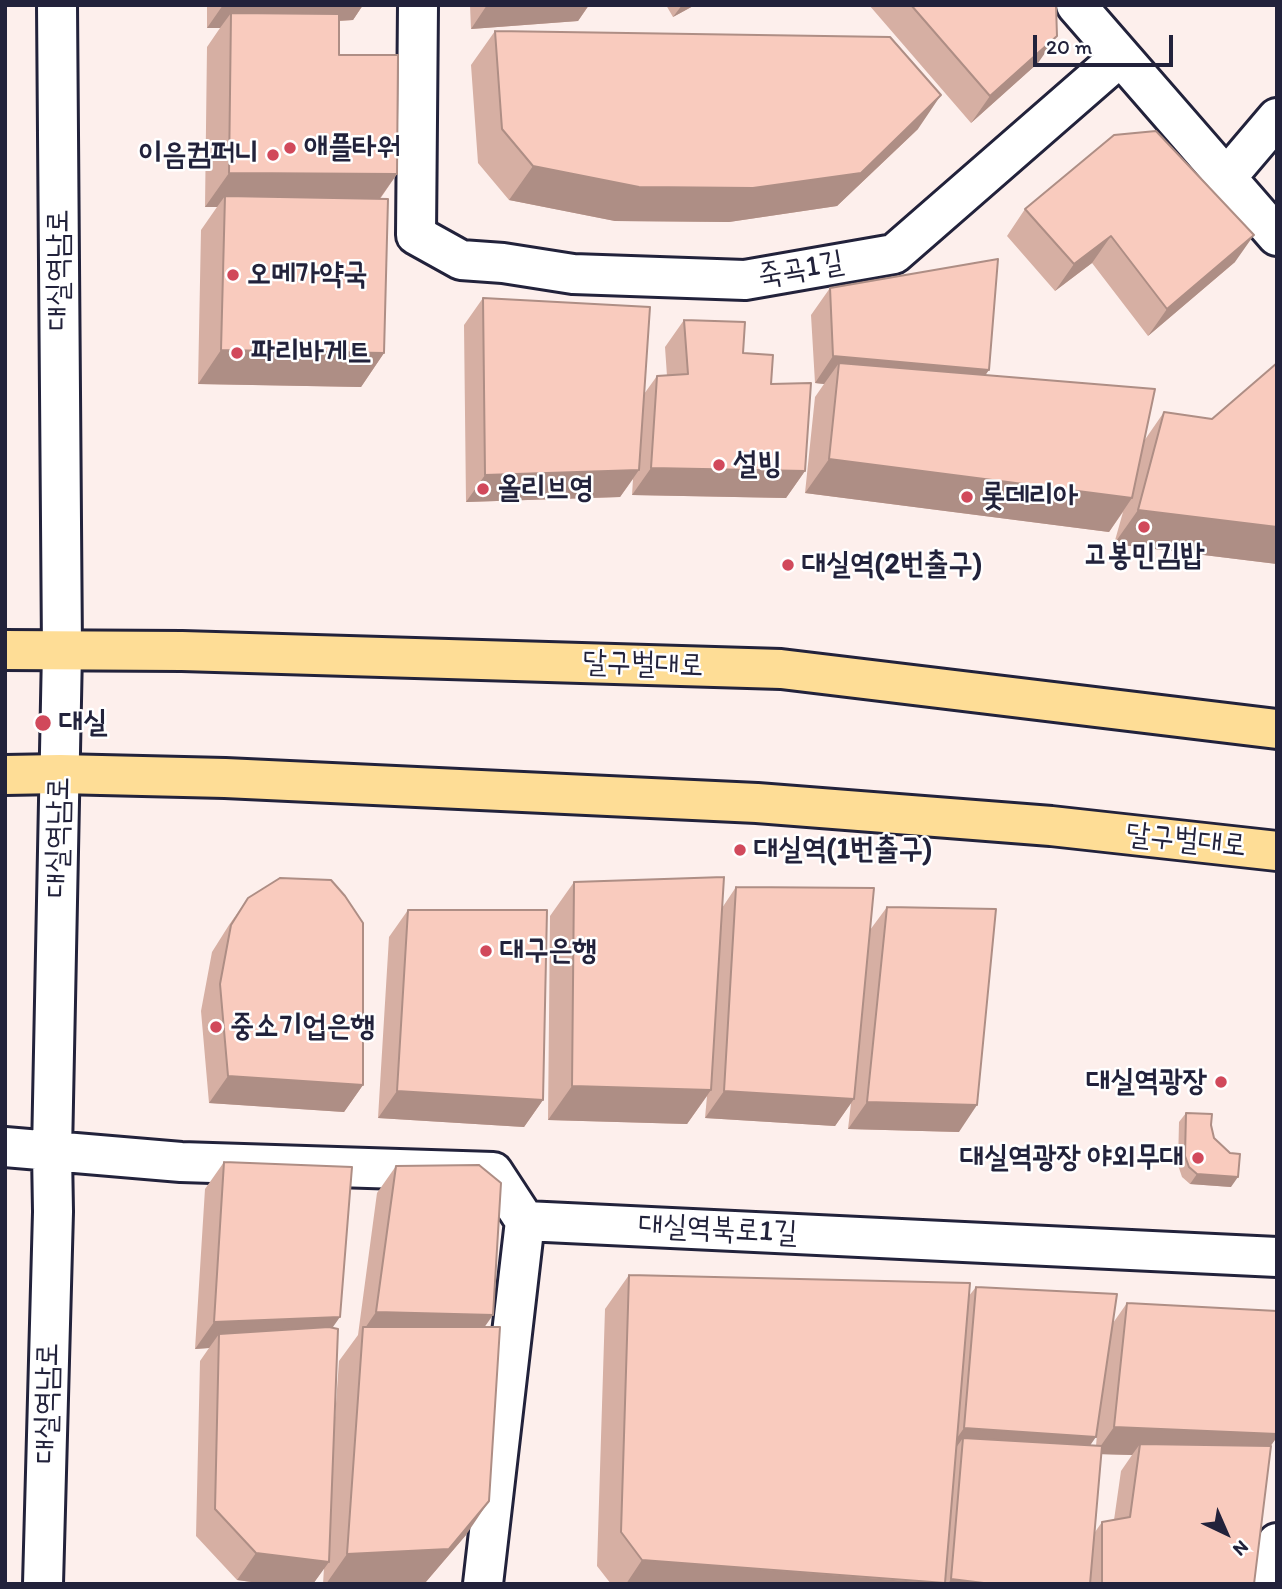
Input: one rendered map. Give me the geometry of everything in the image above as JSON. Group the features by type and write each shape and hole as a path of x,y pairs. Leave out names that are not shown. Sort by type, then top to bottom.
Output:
{"main road":[{"name":"달구벌대로","path":"5,650 181,651 781,669 1277,729"},
{"name":"달구벌대로","path":"5,775 225,778 757,803 1051,826 1277,851"}],"street":[{"name":"대실역남로","path":"43,1584 61,774 57,5"},
{"name":"죽곡1길","path":"418,5 416,235 461,260 503,263 573,274 745,280 894,254 1120,57"},
{"path":"1076,5 1277,236"},
{"path":"1226,178 1277,118"},
{"path":"5,1147 181,1162 493,1172 525,1221 482,1584"},
{"name":"대실역북로1길","path":"525,1221 1277,1256"},
{"path":"1272,1584 1277,1543"}],"building":[{"path":"911,5 1056,5 1057,36 990,96"},
{"name":"애플타워","path":"231,13 339,14 339,55 398,55 397,174 229,173"},
{"path":"495,31 890,37 941,95 861,173 753,188 639,187 533,166 502,129"},
{"path":"1156,131 1254,235 1167,309 1111,236 1074,264 1025,209 1114,135"},
{"path":"225,196 388,199 384,353 221,350"},
{"path":"998,259 989,370 833,356 830,288"},
{"path":"483,298 650,307 639,470 485,475"},
{"path":"684,320 745,322 743,353 773,355 771,384 811,383 805,471 651,468 657,376 688,374"},
{"path":"839,363 1155,389 1132,498 829,459"},
{"path":"1277,363 1277,527 1138,510 1164,412 1212,419"},
{"path":"724,877 711,1090 572,1086 574,882"},
{"path":"280,878 331,880 363,923 363,1085 228,1076 220,984 231,925 248,898"},
{"path":"736,887 874,888 854,1099 724,1091"},
{"path":"887,907 996,909 977,1105 867,1102"},
{"path":"408,910 547,910 543,1100 397,1091"},
{"name":"대실역광장 야외무대","path":"1186,1113 1212,1114 1214,1138 1230,1153 1240,1154 1238,1177 1197,1174 1189,1167 1185,1156"},
{"path":"224,1162 352,1167 340,1317 214,1322"},
{"path":"479,1165 501,1183 493,1315 376,1312 396,1166"},
{"path":"629,1275 970,1283 945,1583 642,1560 621,1532"},
{"path":"976,1287 1117,1294 1096,1437 964,1428"},
{"path":"1127,1303 1277,1311 1277,1434 1114,1427"},
{"path":"329,1327 338,1329 329,1562 256,1553 215,1509 219,1334"},
{"path":"363,1327 500,1327 489,1501 449,1549 347,1554"},
{"path":"963,1438 1102,1446 1090,1584 992,1584 951,1579"},
{"path":"1140,1444 1271,1446 1254,1584 1102,1584 1102,1522 1130,1517"}],"place":[{"name":"애플타워","path":"290,148"},
{"name":"이음컴퍼니","path":"273,155"},
{"name":"오메가약국","path":"233,275"},
{"name":"파리바게트","path":"237,353"},
{"name":"설빙","path":"719,465"},
{"name":"올리브영","path":"483,489"},
{"name":"롯데리아","path":"967,497"},
{"name":"고봉민김밥","path":"1144,527"},
{"name":"대실역(2번출구)","path":"788,565"},
{"name":"대실","path":"43,723"},
{"name":"대실역(1번출구)","path":"740,850"},
{"name":"대구은행","path":"486,951"},
{"name":"중소기업은행","path":"216,1027"},
{"name":"대실역광장","path":"1221,1082"},
{"name":"대실역광장 야외무대","path":"1198,1158"}]}
